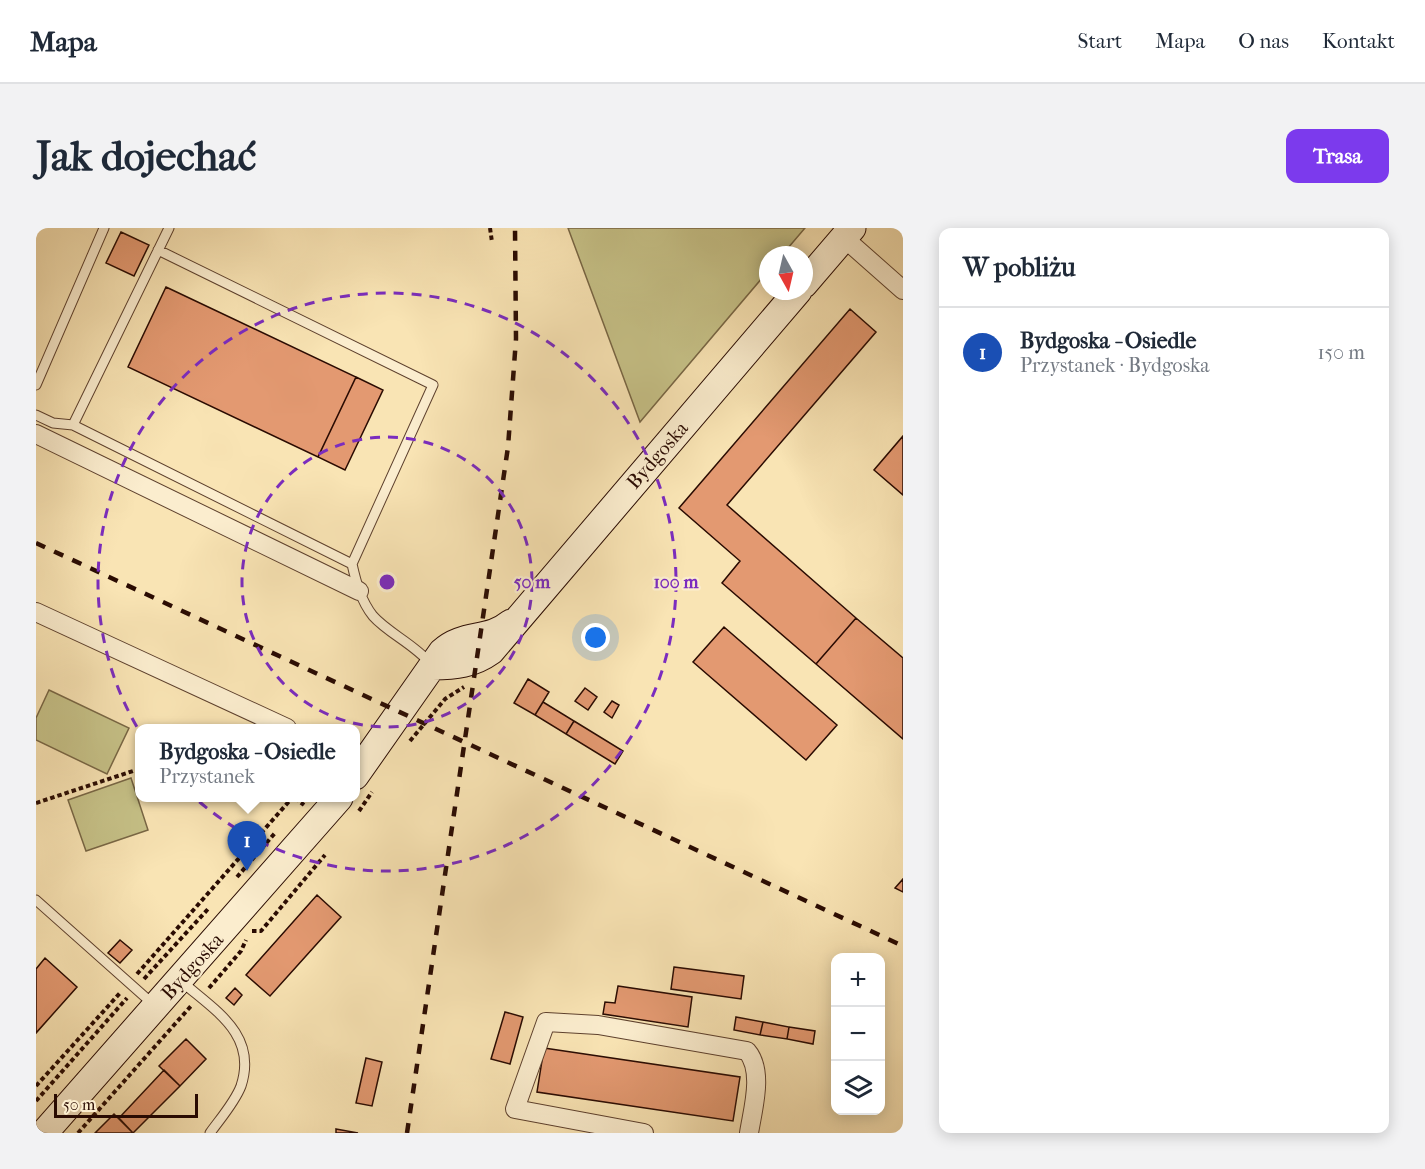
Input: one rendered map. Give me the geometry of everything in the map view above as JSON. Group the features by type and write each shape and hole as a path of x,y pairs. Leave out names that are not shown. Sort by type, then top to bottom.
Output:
{"street":[{"path":"813,274 848,233 903,290"},
{"name":"Bydgoska","path":"433,666 452,666 477,661 491,651 790,300"},
{"path":"36,434 359,591"},
{"path":"36,612 276,724"},
{"path":"362,773 433,666"},
{"name":"Bydgoska","path":"44,1133 179,980 348,806"},
{"path":"644,1133 515,1109 546,1022 598,1025 747,1051 755,1060 756,1082 749,1133"}],"lane":[{"path":"36,385 104,228"},
{"path":"74,425 169,228"},
{"path":"158,250 433,386 351,564 359,591 373,616 415,646 433,666"},
{"path":"36,415 53,423 74,425 351,564"},
{"path":"36,900 156,1006"},
{"path":"179,980 222,1014 239,1035 244,1061 241,1086 210,1133"}],"path":[{"path":"490,228 492,242"},
{"path":"406,745 445,699 462,688 474,684"},
{"path":"36,803 135,770"},
{"path":"36,1086 289,802"},
{"path":"298,802 304,806"},
{"path":"78,1133 106,1104"}],"shaded area":[{"path":"568,228 805,228 790,246 759,246 759,282 640,422"},
{"path":"49,690 129,728 107,774 36,740 36,718"},
{"path":"131,778 135,790 135,802 139,802 148,830 86,851 68,800"}],"building":[{"path":"121,232 149,245 134,276 106,263"},
{"path":"166,287 356,377 318,457 128,367"},
{"path":"850,309 876,332 727,505 856,618 816,664 722,583 740,561 679,508"},
{"path":"356,377 383,390 345,470 318,457"},
{"path":"903,436 903,495 874,470"},
{"path":"856,618 903,658 903,739 816,664"},
{"path":"724,627 837,725 806,760 693,662"},
{"path":"528,679 549,692 535,715 514,703"},
{"path":"585,688 597,697 588,710 575,701"},
{"path":"612,701 619,705 612,718 604,712"},
{"path":"543,702 574,721 566,734 535,715"},
{"path":"574,721 623,751 615,764 566,734"},
{"path":"903,879 903,892 895,888"},
{"path":"317,895 341,917 270,996 246,975"},
{"path":"120,940 132,950 120,963 108,953"},
{"path":"45,958 77,987 36,1033 36,969"},
{"path":"674,967 744,976 741,999 671,989"},
{"path":"618,986 692,997 688,1027 603,1014 605,1002 615,1003"},
{"path":"235,988 242,995 234,1005 226,998"},
{"path":"505,1012 523,1017 510,1064 491,1059"},
{"path":"736,1017 763,1022 760,1035 734,1030"},
{"path":"763,1022 789,1027 787,1039 760,1035"},
{"path":"789,1027 815,1031 813,1044 787,1039"},
{"path":"186,1039 206,1059 180,1086 159,1066"},
{"path":"544,1048 740,1077 733,1121 537,1092"},
{"path":"366,1058 382,1062 372,1106 356,1103"},
{"path":"164,1070 180,1086 133,1133 119,1118"},
{"path":"114,1114 133,1133 95,1133"},
{"path":"336,1129 358,1133 336,1133"}],"railway":[{"path":"407,1133 508,447 516,339 515,228"},
{"path":"36,543 903,946"}],"place":[{"name":"Bydgoska - Osiedle","path":"247,871"}]}
